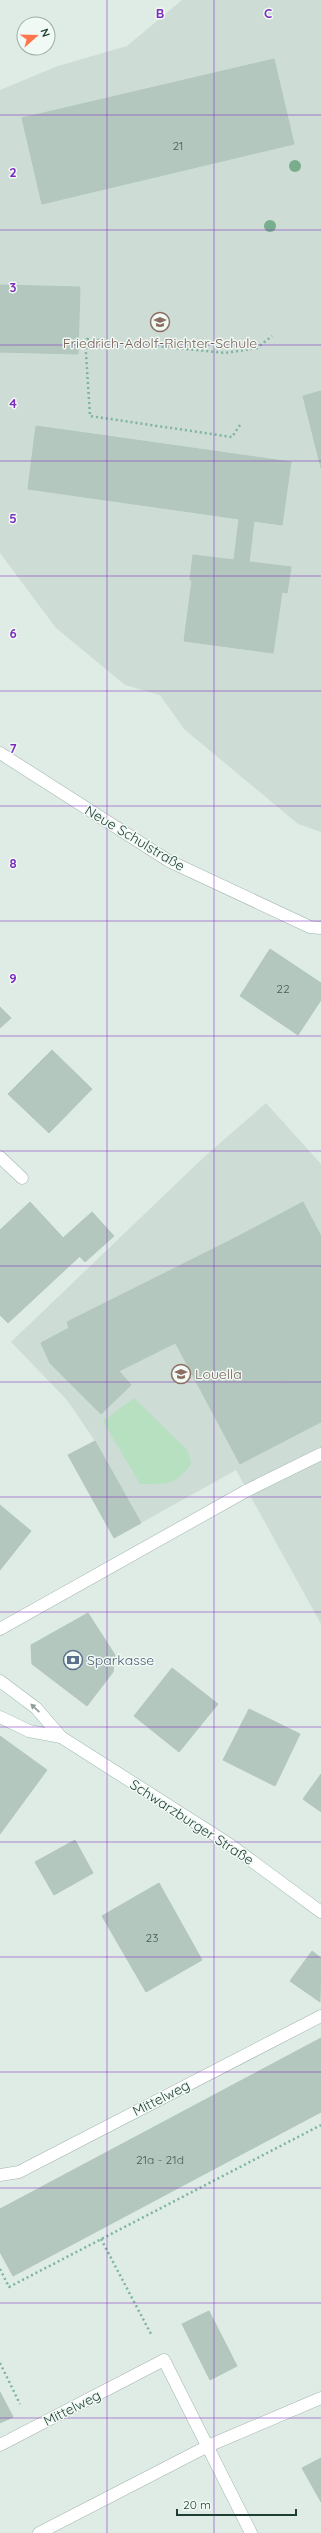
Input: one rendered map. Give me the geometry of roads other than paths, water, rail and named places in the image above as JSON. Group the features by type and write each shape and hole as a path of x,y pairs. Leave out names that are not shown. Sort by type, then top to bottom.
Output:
{"street":[{"name":"Neue Schulstraße","path":"0,753 169,861 310,927 321,928"},
{"path":"0,1157 22,1178"},
{"path":"0,1629 246,1491 321,1454"},
{"name":"Schwarzburger Straße","path":"0,1681 36,1708 61,1737 229,1844 321,1912"},
{"name":"Schwarzburger Straße","path":"0,1717 28,1731 61,1737"},
{"name":"Mittelweg","path":"0,2175 19,2172 321,2016"},
{"name":"Mittelweg","path":"0,2445 164,2360 208,2446"},
{"path":"39,2533 208,2446 321,2398"},
{"path":"208,2446 251,2533"}],"place":[{"name":"Friedrich-Adolf-Richter-Schule","path":"160,322"},
{"name":"Louella","path":"181,1374"},
{"name":"Sparkasse","path":"73,1660"}]}
